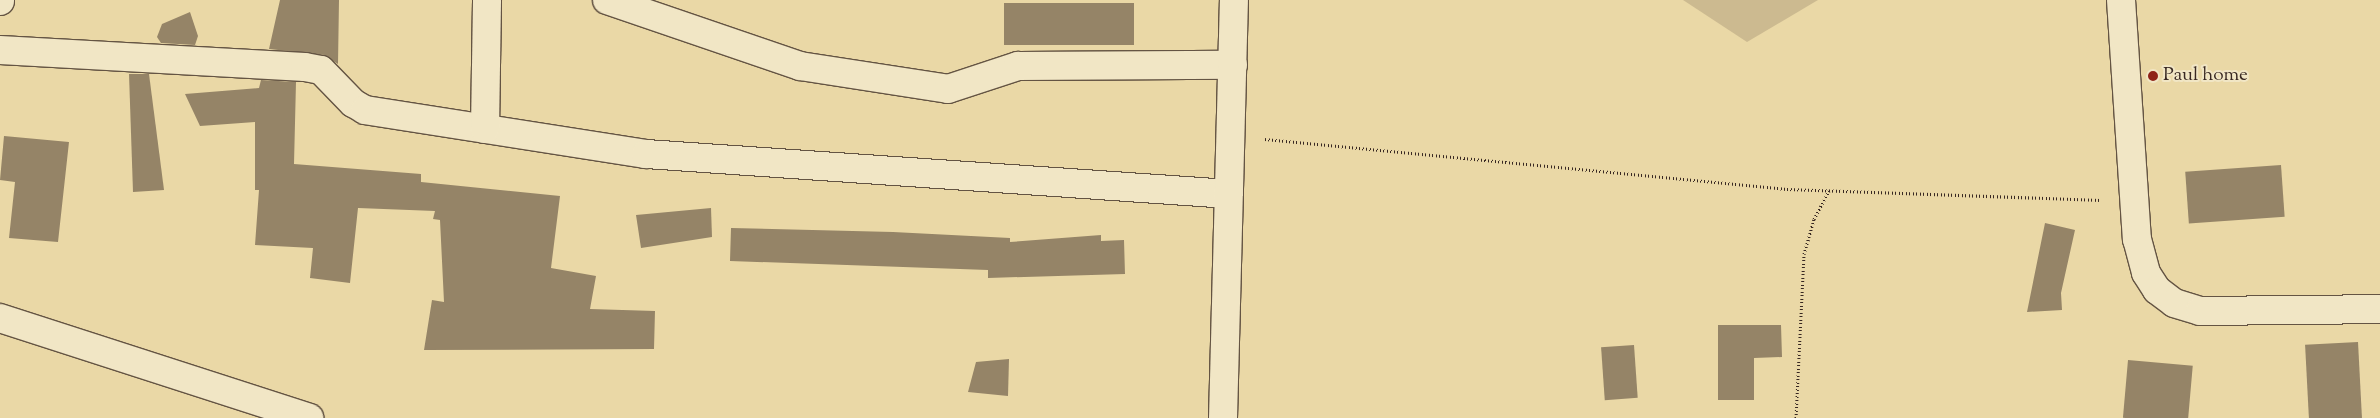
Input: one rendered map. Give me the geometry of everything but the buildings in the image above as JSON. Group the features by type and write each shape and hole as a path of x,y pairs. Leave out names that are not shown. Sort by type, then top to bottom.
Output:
{"street":[{"path":"486,129 487,0"},
{"path":"607,0 800,66 948,89 1018,66 1233,65"},
{"path":"1222,418 1234,0"},
{"path":"2121,0 2137,239 2146,274 2156,290 2174,303 2200,311 2380,309"},
{"path":"0,50 305,67 321,70 353,103 365,110 646,154 1229,194"},
{"path":"0,318 309,418"}],"path":[{"path":"1231,135 1777,188 2134,201"},
{"path":"1796,418 1804,254 1814,219 1828,191"}],"shaded area":[{"path":"1683,0 1818,0 1747,42"}],"place":[{"name":"Paul home","path":"2153,76"}]}
